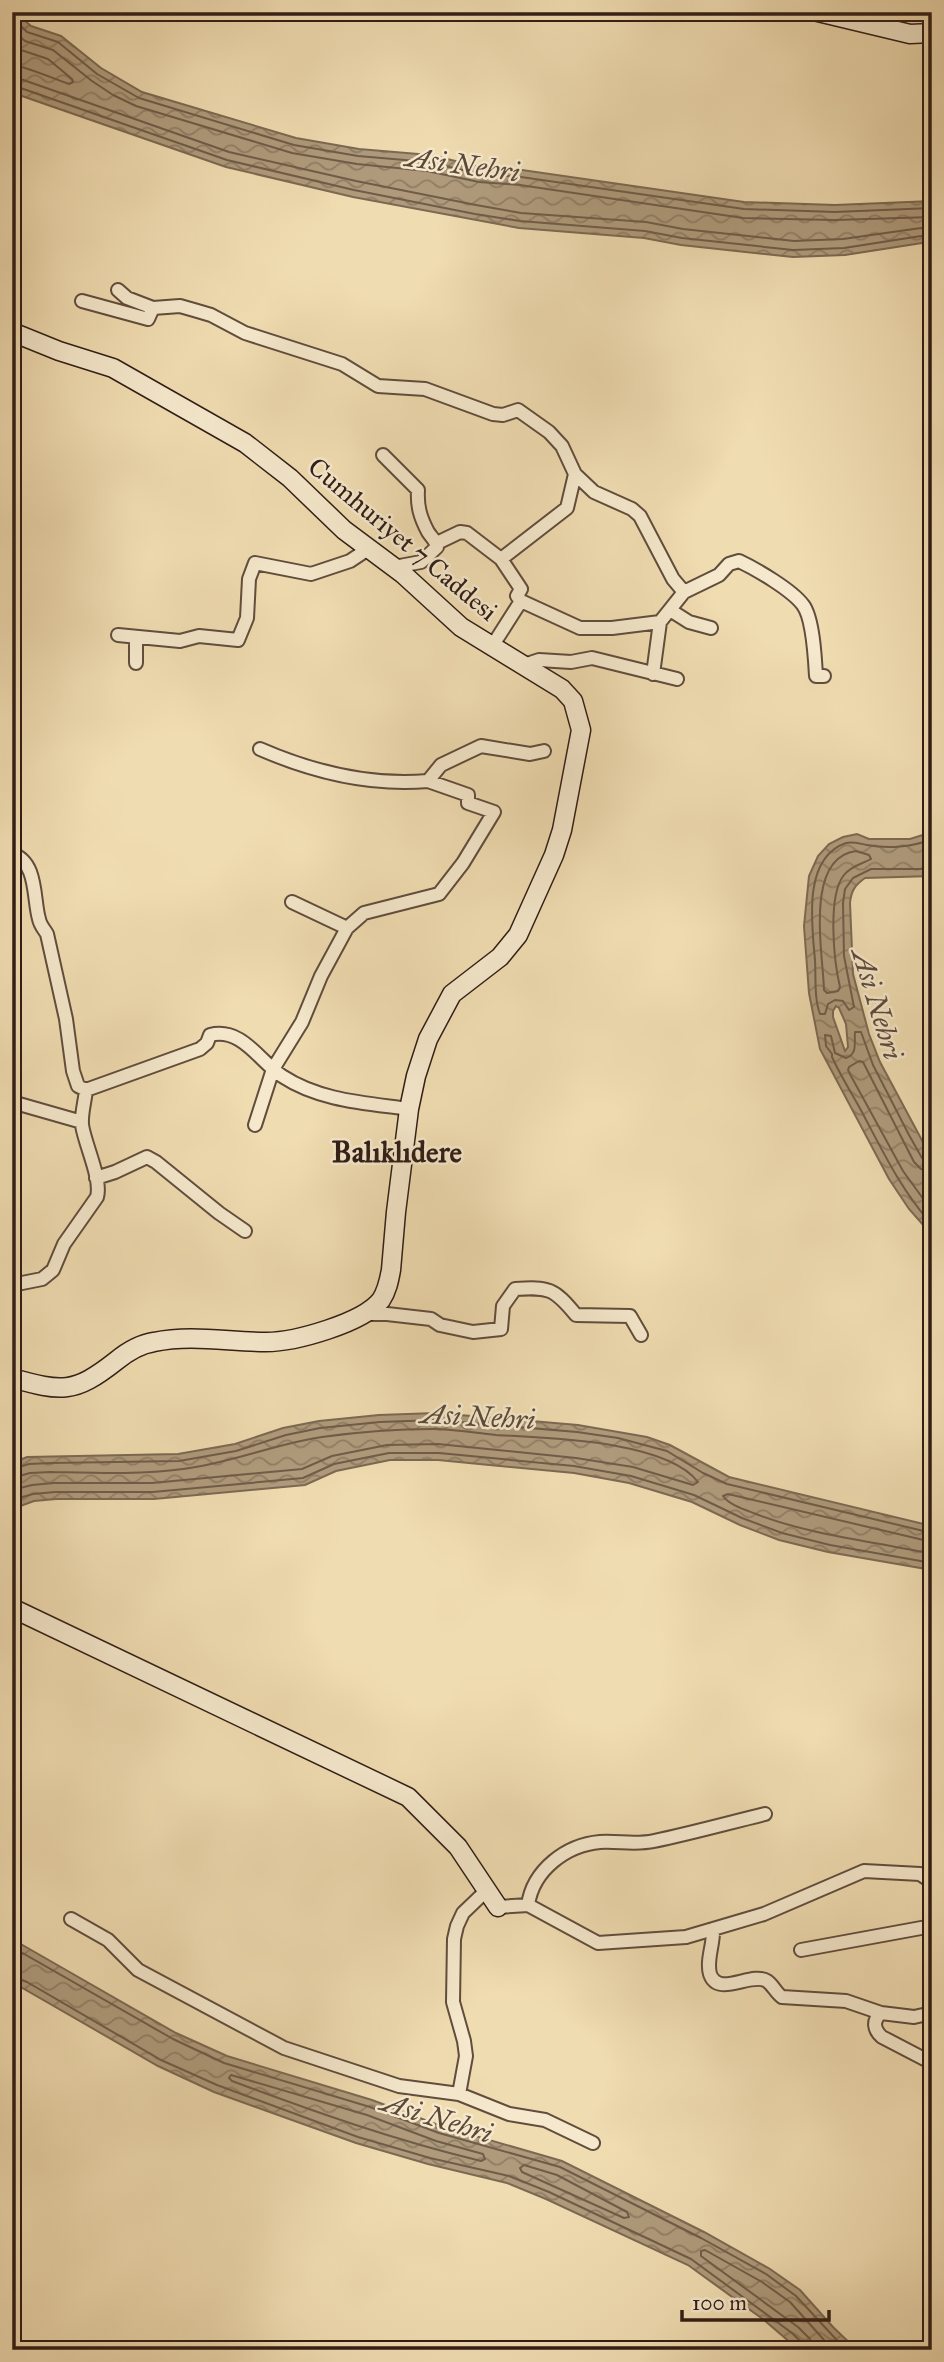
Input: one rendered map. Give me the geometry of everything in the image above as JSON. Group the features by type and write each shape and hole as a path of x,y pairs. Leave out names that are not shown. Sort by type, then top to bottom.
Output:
{"main road":[{"path":"818,12 910,34 932,33"},
{"name":"Cumhuriyet 7 Caddesi","path":"12,1377 43,1386 70,1387 90,1380 124,1355 151,1342 189,1338 281,1341 363,1314 381,1300 389,1283 409,1109 428,1039 452,993 499,957 518,935 562,830 581,730 569,695 461,627 394,567 330,517 290,478 244,443 113,368 13,333"},
{"path":"12,1608 408,1797 458,1847 498,1907"}],"street":[{"path":"118,290 127,298 153,308 180,306 211,315 245,333 342,363 379,386 425,389 493,414 503,415 518,410 562,446 575,474 594,492 632,509 640,516 673,579 684,592"},
{"path":"82,301 148,319 153,308"},
{"path":"383,455 418,490 417,508 437,543"},
{"path":"501,559 567,508 575,474"},
{"path":"394,567 421,562 437,547 437,543 460,532 467,533 501,559 521,589 517,596 521,601 580,628 612,628 660,622"},
{"path":"118,635 180,641 199,636 238,640 247,618 249,579 255,563 311,574 350,561 368,549"},
{"path":"653,674 660,622 684,592 719,575 729,564 739,561 755,568 804,606 814,642 816,676 824,676"},
{"path":"491,648 521,601"},
{"path":"670,610 689,622 711,628"},
{"path":"136,638 136,663"},
{"path":"524,665 539,660 571,662 592,658 677,679"},
{"path":"428,781 441,765 481,746 530,754 544,751"},
{"path":"255,1125 273,1069 302,1022 321,976 347,928 364,914 439,894 463,863 494,812 468,803 468,795 428,781 392,784 368,780 300,764 260,749"},
{"path":"12,855 19,856 29,870 40,923 47,934 64,1007 78,1086 86,1090 200,1049 207,1043 209,1035 217,1033 229,1035 245,1043 282,1077 330,1097 409,1109"},
{"path":"292,902 347,928"},
{"path":"12,1285 42,1279 53,1270 64,1244 97,1197 99,1189 82,1122 86,1090"},
{"path":"12,1102 82,1122"},
{"path":"96,1178 146,1157 245,1231"},
{"path":"363,1314 431,1319 440,1325 473,1332 501,1329 503,1307 515,1289 543,1288 561,1297 576,1315 630,1316 640,1335"},
{"path":"528,1905 530,1890 537,1878 548,1866 579,1847 604,1842 641,1844 765,1814"},
{"path":"498,1907 528,1905 598,1943 686,1937 764,1914 864,1871 920,1874 932,1882"},
{"path":"459,2094 466,2056 453,2002 454,1939 463,1913 487,1889"},
{"path":"71,1919 108,1940 138,1970 284,2048 399,2087 459,2094 509,2115 554,2123 593,2143"},
{"path":"801,1950 932,1926"},
{"path":"713,1929 710,1972 718,1983 760,1979 767,1981 782,1997 846,2001 881,2013 914,2017 932,2013"},
{"path":"881,2013 874,2025 877,2032 932,2063"}],"water":[{"name":"Asi Nehri","path":"12,12 20,12 31,26 61,36 101,68 142,92 296,138 359,149 430,155 481,167 522,170 744,202 835,205 932,201 932,245 922,243 845,255 793,257 681,245 644,238 519,228 353,197 226,167 22,96 12,90"},
{"path":"932,832 932,876 865,878 856,886 850,903 853,974 869,1034 880,1062 932,1159 932,1235 909,1209 889,1179 820,1049 809,993 804,926 809,876 818,856 829,844 857,834 869,839 910,839","holes":["836,1006 846,1024 848,1047 845,1051 833,1017"]},
{"path":"436,1413 578,1425 647,1437 670,1445 729,1477 932,1526 932,1570 828,1552 779,1540 692,1502 629,1483 574,1473 438,1460 390,1460 336,1471 305,1485 154,1499 56,1499 34,1501 12,1509 12,1463 27,1457 178,1454 235,1444 283,1428 319,1421"},
{"path":"12,1939 176,2033 227,2056 372,2100 441,2126 562,2161 704,2232 770,2269 800,2290 857,2350 799,2350 764,2320 688,2265 507,2183 356,2143 214,2092 158,2066 12,1982"}],"district":[{"name":"Balıklıdere","path":"397,1152"}]}
